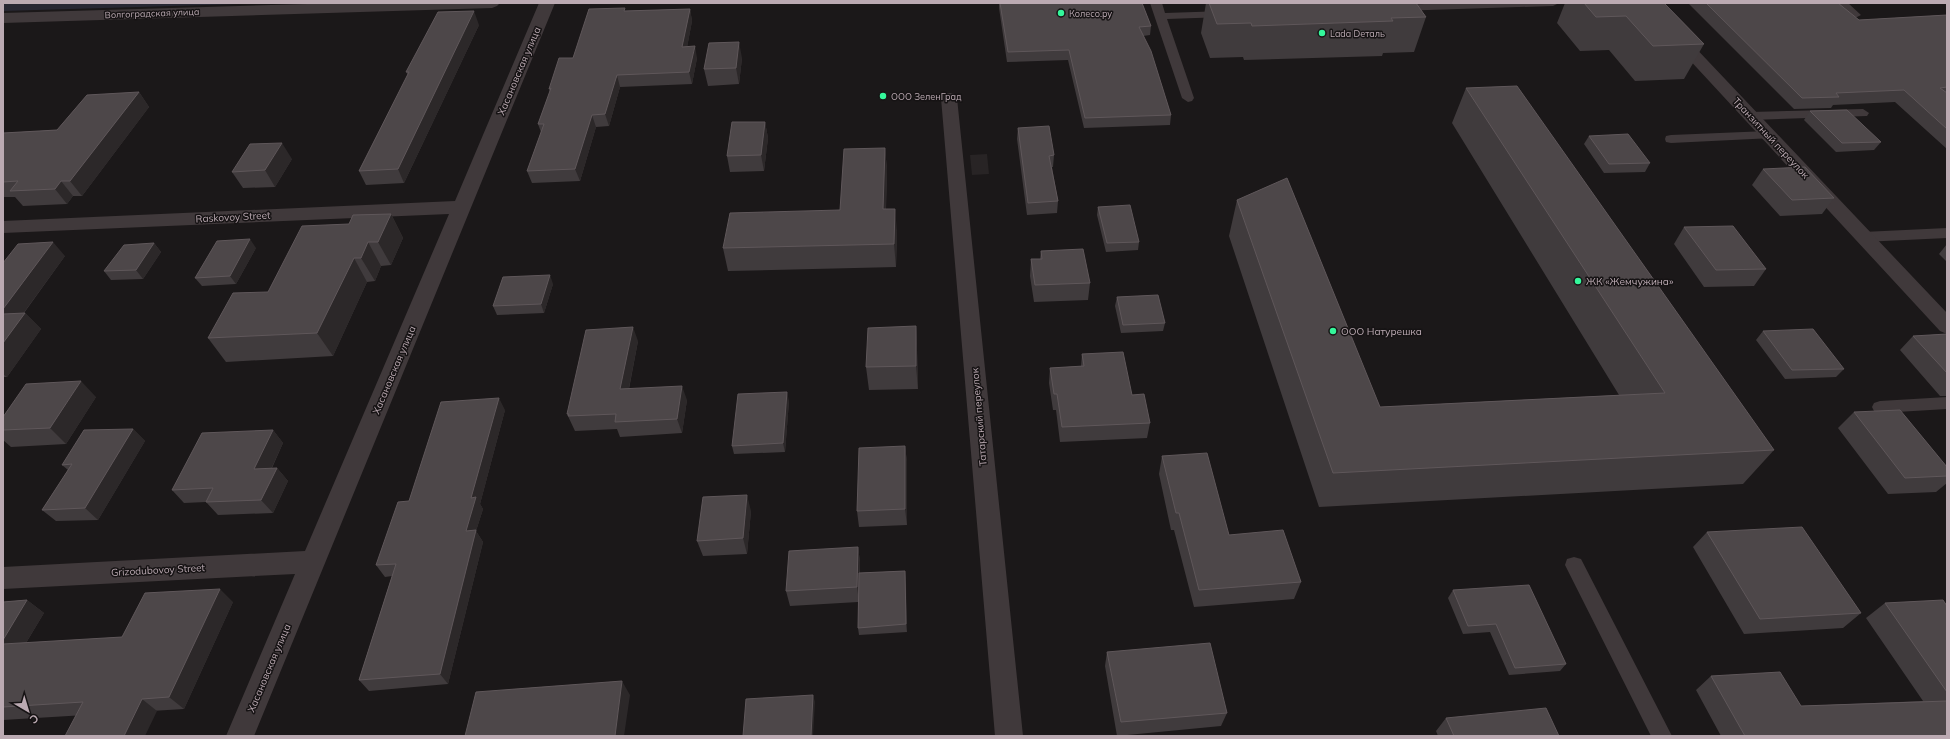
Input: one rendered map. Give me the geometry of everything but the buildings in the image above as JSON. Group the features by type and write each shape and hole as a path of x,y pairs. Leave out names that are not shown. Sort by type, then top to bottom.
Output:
{"street":[{"name":"Волгоградская улица","path":"3,18 492,3"},
{"name":"Хасановская улица","path":"240,736 547,3"},
{"name":"Транзитный переулок","path":"1645,3 1947,326"},
{"name":"Татарский переулок","path":"949,98 1009,736"},
{"name":"Raskovoy Street","path":"3,227 462,207"},
{"name":"Grizodubovoy Street","path":"3,578 313,562"}],"lane":[{"path":"1156,3 1188,98"},
{"path":"1386,9 1553,3"},
{"path":"1841,3 1855,15"},
{"path":"1161,16 1237,14"},
{"path":"1750,116 1863,112"},
{"path":"1672,139 1768,135"},
{"path":"1863,237 1947,233"},
{"path":"1880,407 1947,403"},
{"path":"1574,565 1662,736"}],"shaded area":[{"path":"3,3 273,3 3,11"},
{"path":"987,154 989,174 972,175 970,155"}],"place":[{"name":"Колесо.ру","path":"1061,13"},
{"name":"Lada Dеталь","path":"1322,33"},
{"name":"ООО ЗеленГрад","path":"883,96"},
{"name":"ЖК «Жемчужина»","path":"1578,281"},
{"name":"ООО Натурешка","path":"1333,331"}]}
